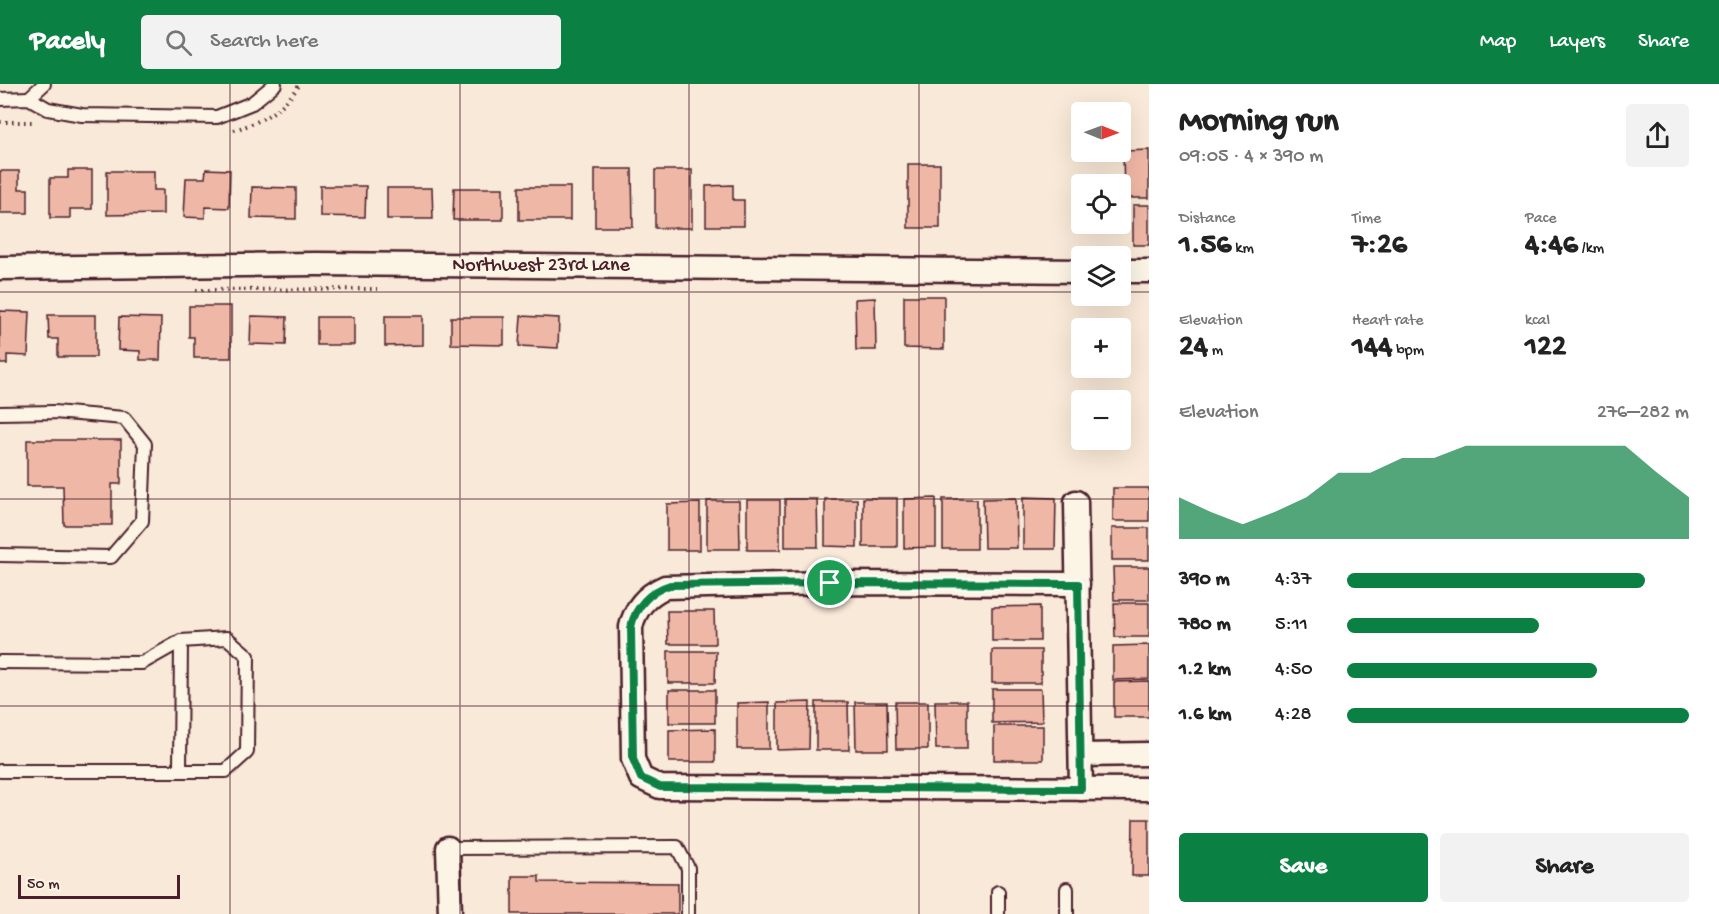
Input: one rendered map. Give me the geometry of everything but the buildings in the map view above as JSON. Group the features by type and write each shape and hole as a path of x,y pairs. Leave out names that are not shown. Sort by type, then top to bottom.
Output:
{"street":[{"name":"Northwest 23rd Lane","path":"0,268 316,264 1071,271"},
{"path":"1131,271 1149,271"},
{"path":"1076,502 1081,789"},
{"path":"1078,584 830,583 665,587 643,602 633,617 633,753 641,778 660,787 1149,789"},
{"path":"1081,754 1149,754"},
{"path":"448,848 450,914"}],"lane":[{"path":"29,98 44,84"},
{"path":"0,99 29,98 48,109 82,115 217,117 252,103 275,84"},
{"path":"0,413 54,412 124,418 145,444 142,521 111,557 0,555"},
{"path":"0,662 142,663 181,641 227,638 249,656 247,752 226,771 0,771"},
{"path":"180,771 181,641"},
{"path":"448,848 677,847 688,868 688,914"},
{"path":"1067,890 1067,914"},
{"path":"998,892 998,914"}],"path":[{"path":"191,290 382,289"}],"route":[{"path":"830,583 1078,584 1081,789 660,787 641,778 633,759 631,627 633,617 643,602 655,591 670,585 830,583"}]}
